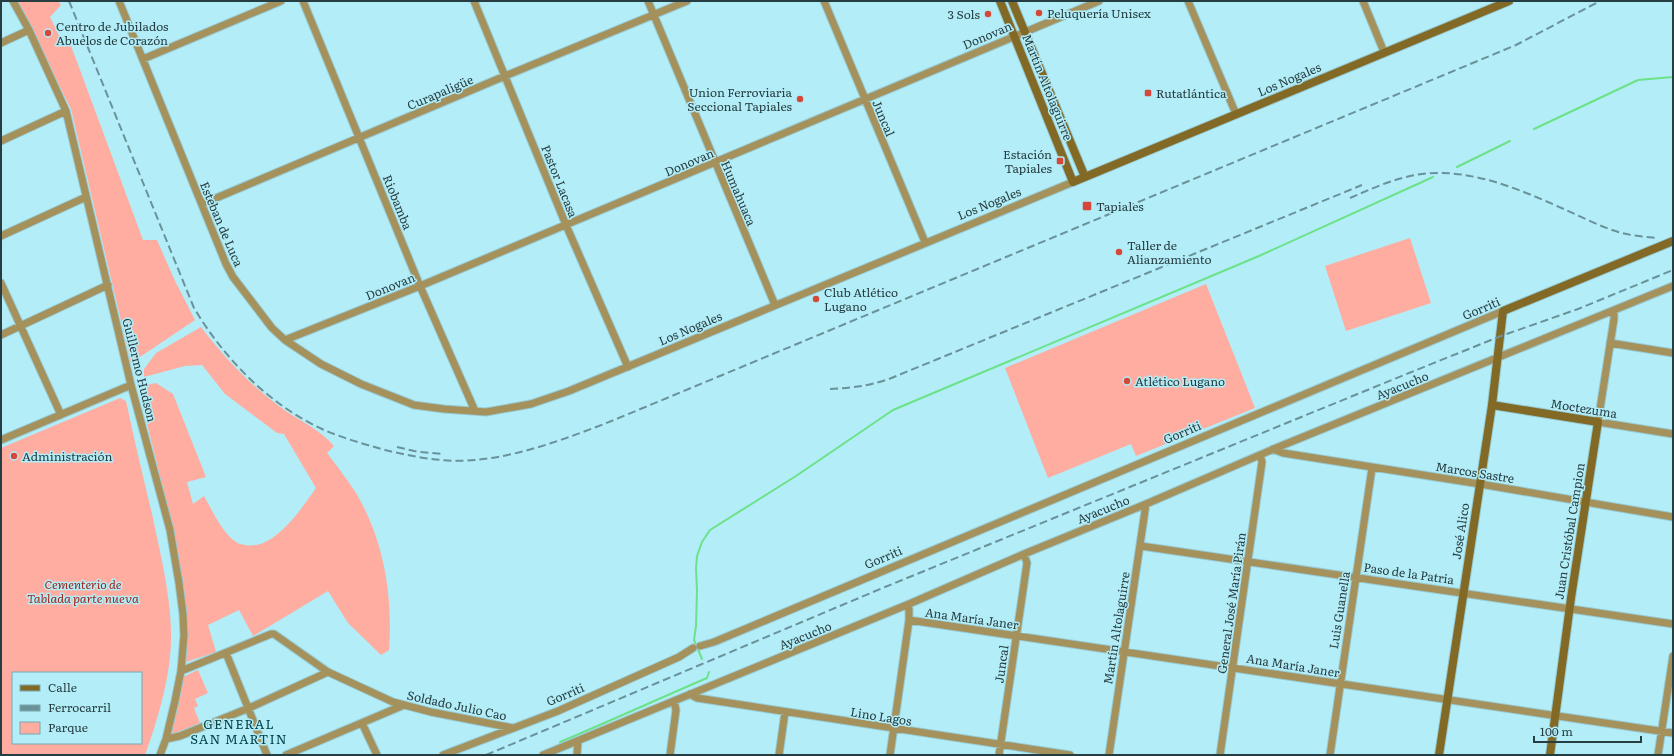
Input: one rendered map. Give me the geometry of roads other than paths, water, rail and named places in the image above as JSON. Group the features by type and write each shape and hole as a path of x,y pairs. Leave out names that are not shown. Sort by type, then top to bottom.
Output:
{"street":[{"name":"Guillermo Hudson","path":"13,1 29,30 66,111 131,385 170,530 178,575 184,636 181,671 166,739 160,755"},
{"name":"Esteban de Luca","path":"119,1 226,264 233,277 272,328 285,340 308,356 343,376 406,402 422,406 475,411"},
{"path":"143,59 281,1"},
{"name":"Riobamba","path":"303,1 420,286 475,411"},
{"name":"Pastor Lacasa","path":"474,1 566,225 628,367"},
{"name":"Humahuaca","path":"648,1 714,163 775,305"},
{"name":"Curapaligüe","path":"202,204 687,1"},
{"name":"Juncal","path":"824,1 925,242"},
{"name":"Martín Altolaguirre","path":"1000,1 1073,182"},
{"name":"Martín Altolaguirre","path":"1012,1 1085,177"},
{"name":"Donovan","path":"285,340 420,286 1100,1"},
{"path":"1188,1 1236,114"},
{"path":"1363,1 1384,52"},
{"name":"Los Nogales","path":"475,411 500,410 531,404 628,367 925,242 1509,1"},
{"path":"1,43 29,30"},
{"path":"1,141 66,111"},
{"path":"1,236 86,197"},
{"name":"Gorriti","path":"443,755 558,711 679,657 697,647 714,642 1673,241"},
{"path":"1,283 61,415"},
{"path":"1,335 108,285"},
{"name":"Ayacucho","path":"543,755 909,604 1273,449 1673,286"},
{"name":"Juan Cristóbal Campion","path":"1550,755 1570,609 1614,319 1614,310"},
{"name":"José Alico","path":"1439,755 1492,406 1503,311"},
{"path":"1610,343 1673,353"},
{"path":"1,440 131,385"},
{"name":"Moctezuma","path":"1492,406 1673,434"},
{"name":"Marcos Sastre","path":"1273,449 1283,453 1480,484 1673,518"},
{"name":"General José María Pirán","path":"1220,755 1262,462 1260,455"},
{"name":"Luis Guanella","path":"1330,755 1339,683 1372,468"},
{"name":"Martín Altolaguirre","path":"1109,755 1146,504"},
{"name":"Paso de la Patria","path":"1141,546 1673,624"},
{"name":"Juncal","path":"999,755 1027,563 1024,554"},
{"path":"890,755 910,620 909,604"},
{"name":"Ana María Janer","path":"910,620 1673,733"},
{"name":"Soldado Julio Cao","path":"226,654 271,634 278,636 328,672 379,696 404,705 431,712 513,728"},
{"path":"181,671 226,654 267,755"},
{"path":"1658,755 1673,656"},
{"path":"166,739 180,736 249,708 328,672"},
{"name":"Lino Lagos","path":"690,694 697,698 1070,755"},
{"path":"670,755 676,710 674,701"},
{"path":"286,755 404,705"},
{"path":"779,755 785,712"},
{"path":"362,723 376,755"},
{"path":"577,755 578,741"}],"waterway":[{"path":"1534,129 1638,80 1673,77"},
{"path":"1457,167 1510,141"},
{"path":"702,659 694,640 697,591 696,568 697,556 702,542 710,530 796,476 893,410 1259,256 1433,177"},
{"path":"560,742 707,678 709,672"}],"railway":[{"path":"69,1 194,308 206,327 233,362 283,407 322,429 353,441 396,453 452,461 492,458 528,450 546,445 614,420 1516,45 1600,1"},
{"path":"1350,198 1385,183 1413,175 1441,173 1459,174 1478,177 1514,188 1615,231 1631,235 1658,238"},
{"path":"830,389 860,386 889,379 1362,185"},
{"path":"486,755 885,587 1409,373 1501,336 1578,309 1673,270"},
{"path":"397,447 419,452 443,454"}],"place":[{"name":"Peluquería Unisex","path":"1039,13"},
{"name":"3 Sols","path":"988,14"},
{"name":"Centro de Jubilados Abuelos de Corazón","path":"48,33"},
{"name":"Rutatlántica","path":"1148,93"},
{"name":"Union Ferroviaria Seccional Tapiales","path":"800,99"},
{"name":"Estación Tapiales","path":"1060,161"},
{"name":"Tapiales","path":"1087,206"},
{"name":"Taller de Alianzamiento","path":"1119,252"},
{"name":"Club Atlético Lugano","path":"816,299"},
{"name":"Atlético Lugano","path":"1127,381"},
{"name":"Administración","path":"14,456"}],"district":[{"name":"GENERAL SAN MARTIN","path":"239,730"}],"park label":[{"name":"Cementerio de Tablada parte nueva","path":"83,591"}]}
